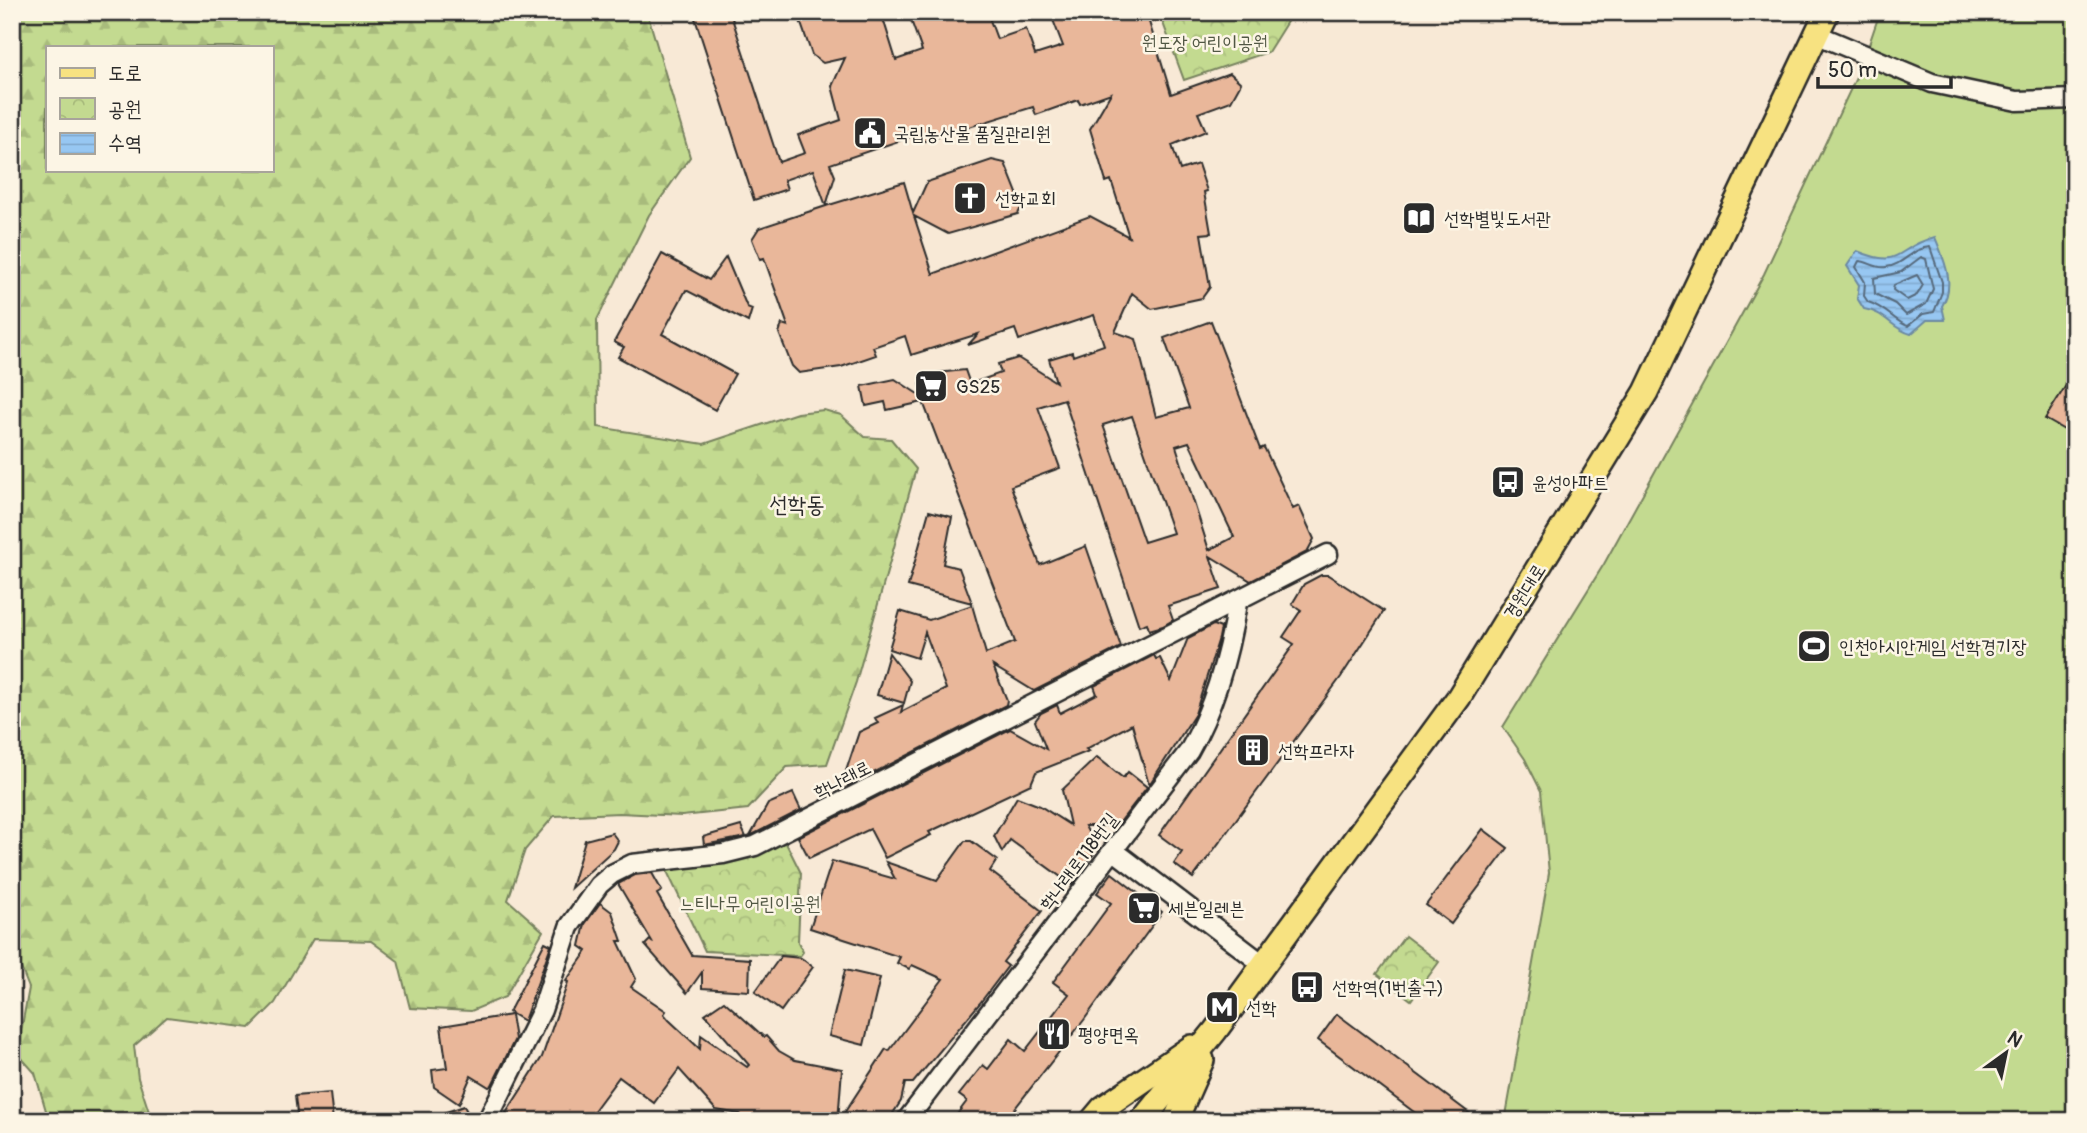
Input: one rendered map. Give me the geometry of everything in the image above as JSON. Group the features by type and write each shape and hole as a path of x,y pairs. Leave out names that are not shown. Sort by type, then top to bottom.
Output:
{"main road":[{"name":"경원대로","path":"1142,1121 1215,1031 1459,697 1639,404 1827,12"},
{"path":"1092,1121 1103,1108 1215,1031"},
{"path":"1175,1121 1215,1031"}],"street":[{"path":"1818,35 1932,83 2017,101 2075,99"},
{"name":"학나래로","path":"487,1121 542,1010 569,927 580,907 612,874 632,864 723,854 755,846 1237,603 1328,554"},
{"name":"학나래로118번길","path":"906,1121 1200,732 1231,646 1237,603"},
{"path":"1113,850 1264,965"}],"green space":[{"path":"12,12 647,12 690,157 649,215 597,320 598,427 704,444 797,413 824,410 841,415 865,437 891,439 916,469 856,682 827,764 787,767 748,809 682,816 619,813 554,816 525,850 508,900 543,931 505,997 471,1011 410,1008 398,961 371,941 313,939 275,1003 250,1028 167,1017 134,1046 138,1078 150,1115 148,1121 49,1121 35,1073 17,1053 29,988 12,945"},
{"name":"원도장 어린이공원","path":"1159,12 1293,12 1268,52 1184,80"},
{"name":"인천아시안게임 선학경기장","path":"1880,12 2075,12 2075,1121 1505,1121 1549,873 1541,791 1525,759 1503,727 1604,564 1764,274 1862,65"},
{"name":"느티나무 어린이공원","path":"782,835 801,873 798,942 803,952 800,956 705,951 663,863"},
{"path":"1405,936 1439,962 1411,1000 1377,974"}],"water":[{"path":"1935,237 1945,263 1948,281 1942,306 1945,320 1927,320 1911,334 1878,313 1864,309 1857,298 1859,285 1847,266 1857,251 1891,258"}],"building":[{"path":"693,12 730,12 779,162 805,153 798,135 841,120 832,86 845,58 823,63 812,55 797,12 881,12 896,60 922,51 908,12 987,12 997,39 1026,29 1035,55 1063,46 1050,12 1146,12 1171,94 1230,73 1241,83 1231,101 1198,113 1206,131 1172,145 1180,170 1198,164 1207,191 1204,192 1211,233 1201,234 1210,287 1202,298 1152,309 1132,293 1115,332 1136,339 1156,417 1189,408 1164,338 1211,321 1260,449 1264,447 1293,509 1299,506 1314,539 1307,552 1251,581 1210,556 1221,589 1168,606 1173,620 1163,626 1149,630 1147,623 1139,626 1064,399 1038,407 1060,468 1011,486 1040,565 1086,546 1121,647 1034,691 993,666 1007,700 1006,705 848,786 843,780 859,732 878,723 875,718 903,705 901,712 946,689 925,632 917,658 889,649 900,611 929,620 972,605 986,654 1015,642 923,402 887,410 885,402 866,406 862,386 895,379 924,398 920,384 927,374 965,370 970,384 1001,373 998,364 1018,358 1056,382 1049,359 1072,352 1073,356 1104,345 1094,315 1019,340 1015,329 968,345 978,334 911,355 905,336 873,347 876,355 841,367 799,373 792,366 779,333 782,324 788,326 764,258 760,259 752,239 759,228 826,206 813,170 784,180 787,189 754,200","holes":["1111,93 1090,129 1106,182 1111,180 1129,237 1090,216 933,274 914,216 948,234 1018,214 1022,206 1005,163 992,160 927,182 913,213 904,182 826,206 835,176 830,164 919,134 921,142 1033,107 1036,115 1078,100 1080,104","1132,416 1173,533 1144,542 1103,425","1189,442 1234,537 1209,550 1176,446"]},
{"path":"662,254 709,280 726,257 747,307 752,309 748,322 686,290 662,334 735,374 715,410 618,357 624,347 614,342"},
{"path":"2075,371 2075,436 2045,419"},
{"path":"929,511 952,517 943,564 959,568 972,603 908,586"},
{"path":"1321,575 1328,575 1384,611 1341,677 1193,878 1174,864 1182,852 1159,835 1294,644 1283,637 1301,610 1292,604 1304,584"},
{"path":"1213,625 1221,628 1219,638 1195,714 1149,785 1132,724 1086,749 1089,751 1036,772 1031,784 929,832 931,835 885,858 870,829 809,858 798,837 1010,729 1046,749 1035,721 1041,713 1057,705 1060,713 1097,694 1094,686 1154,655 1156,659 1160,658 1171,681 1188,638"},
{"path":"889,653 910,681 904,703 877,695"},
{"path":"1097,757 1123,778 1128,772 1147,787 1117,826 1085,826 1097,849 1072,885 1010,840 1002,852 994,836 1017,797 1040,806 1070,825 1062,790"},
{"path":"793,793 801,810 750,836 768,804"},
{"path":"741,826 746,837 704,845 703,837"},
{"path":"1483,829 1508,848 1451,924 1426,905"},
{"path":"612,833 618,841 614,849 571,888 585,840"},
{"path":"965,841 971,841 997,860 990,871 1042,911 1003,962 1008,966 980,1003 913,1083 905,1083 901,1101 888,1121 839,1121 886,1049 889,1051 943,979 912,965 909,969 897,963 900,957 810,928 832,861 895,879 886,862 937,880"},
{"path":"652,873 662,891 657,894 692,955 750,959 749,991 702,988 702,972 687,993 645,945 650,940 653,943 618,884 635,875"},
{"path":"1112,873 1162,912 1084,1020 1005,1121 952,1121 967,1101 959,1095 983,1065 988,1069 1011,1039 1025,1051 1069,994 1053,982 1111,903 1097,893"},
{"path":"600,903 612,912 622,941 618,941 636,979 631,987 666,1011 664,1014 669,1020 700,1049 701,1035 747,1067 749,1065 705,1014 724,1001 766,1036 779,1051 795,1060 842,1069 838,1121 734,1121 740,1114 716,1110 679,1069 654,1103 619,1077 593,1112 604,1121 501,1121 542,1057 568,982 566,981 587,951 580,946 585,924"},
{"path":"545,942 551,945 524,1021 509,1012"},
{"path":"781,956 801,958 813,967 781,1011 755,992"},
{"path":"845,970 880,978 864,1045 829,1036"},
{"path":"1337,1014 1480,1121 1426,1121 1318,1040"},
{"path":"511,1015 515,1039 492,1085 489,1087 471,1076 459,1104 434,1087 432,1070 447,1068 441,1026"},
{"path":"330,1093 333,1121 298,1121 295,1096"},
{"path":"464,1106 472,1121 428,1121 428,1118"}],"place":[{"name":"국립농산물 품질관리원","path":"870,133"},
{"name":"선학교회","path":"970,198"},
{"name":"선학별빛도서관","path":"1419,218"},
{"name":"GS25","path":"931,386"},
{"name":"윤성아파트","path":"1508,482"},
{"name":"인천아시안게임 선학경기장","path":"1814,646"},
{"name":"선학프라자","path":"1253,750"},
{"name":"세븐일레븐","path":"1144,908"},
{"name":"선학역(1번출구)","path":"1307,987"},
{"name":"선학","path":"1222,1007"},
{"name":"평양면옥","path":"1054,1034"}],"district":[{"name":"선학동","path":"797,504"}]}
